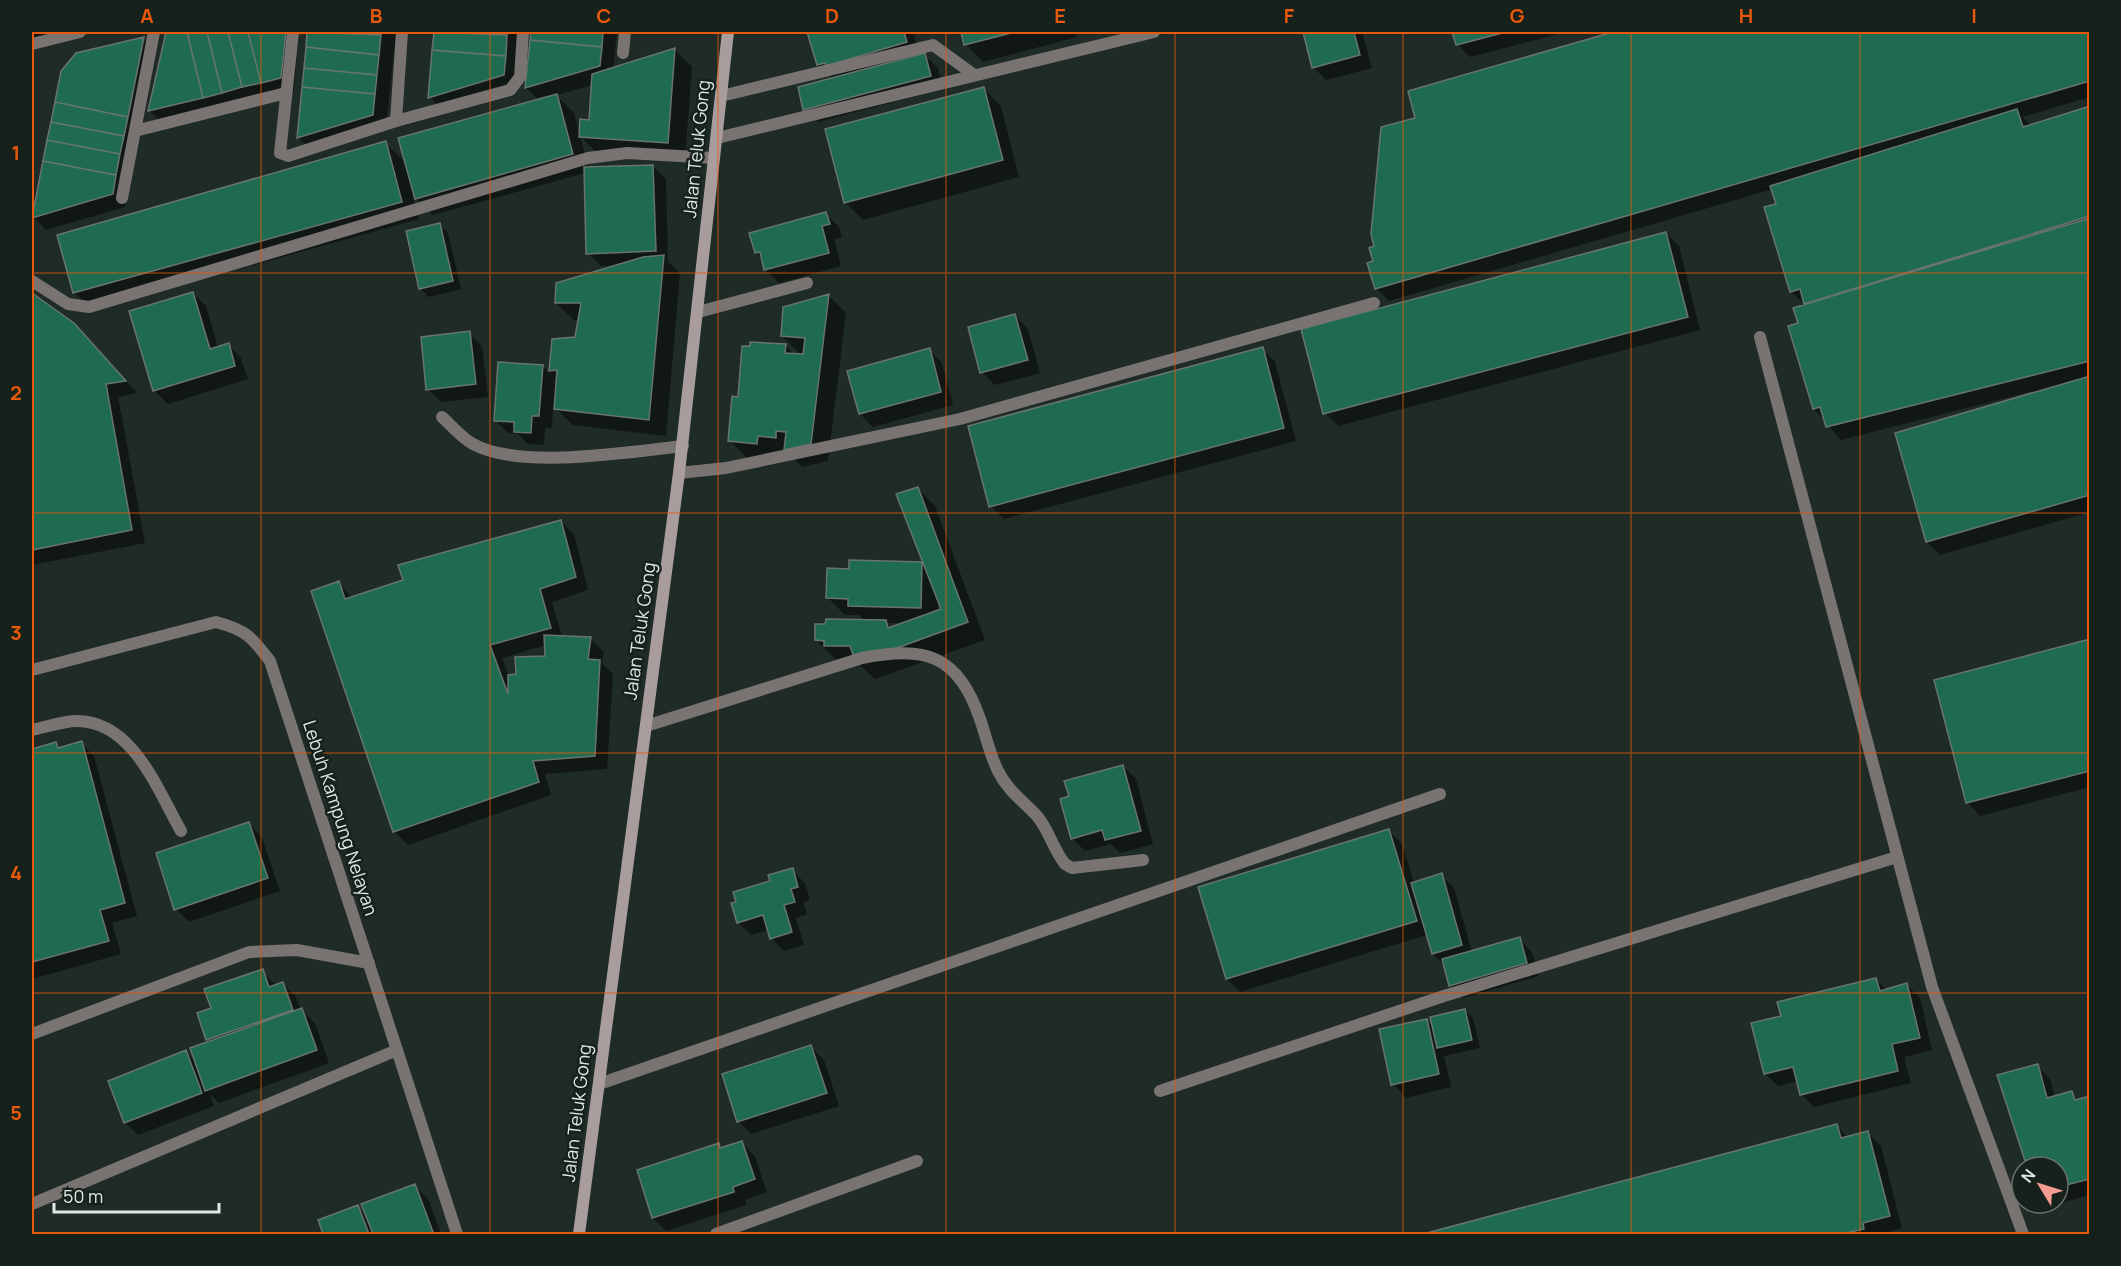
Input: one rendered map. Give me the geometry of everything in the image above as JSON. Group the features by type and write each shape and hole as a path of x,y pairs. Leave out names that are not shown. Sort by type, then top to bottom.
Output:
{"street":[{"path":"32,44 80,32"},
{"path":"122,198 154,32"},
{"path":"293,32 280,153 288,156 396,121 510,90 520,77 523,32"},
{"path":"396,121 402,32"},
{"path":"623,53 625,32"},
{"name":"Jalan Teluk Gong","path":"579,1234 680,473 728,32"},
{"path":"717,138 973,74 1154,32"},
{"path":"721,96 933,45 973,74"},
{"path":"135,131 286,93"},
{"path":"32,281 68,304 89,307 588,159 627,153 714,158"},
{"path":"698,312 807,283"},
{"path":"680,473 726,468 960,419 1374,303"},
{"path":"1760,337 1897,858 1948,1037 2024,1234"},
{"path":"442,417 471,444 506,456 620,453 682,446"},
{"name":"Lebuh Kampung Nelayan","path":"32,670 216,622 239,628 252,637 270,661 457,1234"},
{"path":"646,726 862,658 897,653 927,654 943,662 964,685 974,701 1003,780 1011,792 1037,817 1065,864 1072,868 1143,860"},
{"path":"32,730 82,721 102,727 122,738 137,754 181,831"},
{"path":"599,1084 1440,794"},
{"path":"1160,1091 1444,996 1897,858"},
{"path":"32,1034 249,952 297,950 369,963"},
{"path":"32,1204 397,1050"},
{"path":"716,1234 917,1161"}],"building":[{"path":"166,32 187,32 203,98 148,111"},
{"path":"187,32 207,32 222,93 203,98"},
{"path":"207,32 228,32 242,87 222,93"},
{"path":"228,32 248,32 261,83 242,87"},
{"path":"248,32 286,32 281,78 261,83"},
{"path":"307,32 381,35 379,55 306,47"},
{"path":"347,32 382,32 381,35"},
{"path":"434,32 507,35 506,56 432,50"},
{"path":"467,32 508,32 507,35"},
{"path":"531,32 603,32 602,47 530,40"},
{"path":"807,32 904,32 907,42 826,66 825,63 817,65"},
{"path":"961,32 1015,32 964,45"},
{"path":"1303,32 1354,32 1360,55 1312,68"},
{"path":"1452,32 1506,32 1456,45"},
{"path":"1613,32 2090,32 2090,81 1375,289 1367,263 1373,261 1369,248 1374,246 1371,234 1381,127 1415,118 1408,91"},
{"path":"144,37 128,117 55,102 61,71 76,53"},
{"path":"530,40 602,47 600,66 525,88"},
{"path":"306,47 379,55 377,75 304,68"},
{"path":"675,48 668,143 579,137 580,119 589,120 592,74"},
{"path":"432,50 506,56 504,75 428,98"},
{"path":"925,53 931,76 803,110 798,87"},
{"path":"304,68 377,75 375,94 302,87"},
{"path":"302,87 375,94 373,115 297,138"},
{"path":"984,87 1003,160 844,203 825,129"},
{"path":"557,94 573,154 415,199 398,138"},
{"path":"55,102 128,117 124,136 51,122"},
{"path":"2090,106 2090,216 1804,304 1800,289 1790,292 1764,207 1776,204 1770,186 2017,109 2023,127"},
{"path":"51,122 124,136 120,154 47,140"},
{"path":"47,140 120,154 116,175 43,161"},
{"path":"386,141 402,202 73,293 57,235"},
{"path":"43,161 116,175 113,194 32,218"},
{"path":"653,165 656,251 586,254 584,167"},
{"path":"826,212 830,224 822,226 829,253 764,270 760,252 755,253 749,233"},
{"path":"2090,218 2090,361 1826,427 1820,407 1813,409 1788,326 1798,323 1793,308"},
{"path":"440,223 453,281 419,289 406,231"},
{"path":"1666,232 1688,317 1323,414 1301,329"},
{"path":"664,255 649,420 554,409 557,370 549,371 552,339 575,337 581,303 555,303 556,283 643,257"},
{"path":"193,292 210,349 229,343 235,366 153,391 129,311"},
{"path":"32,293 74,323 126,381 106,384 132,530 32,550"},
{"path":"829,294 811,444 784,450 786,432 776,431 776,438 758,436 757,444 728,441 732,396 738,397 742,346 750,346 750,342 786,344 785,353 803,354 805,338 781,336 783,307"},
{"path":"1015,314 1028,360 980,373 968,327"},
{"path":"470,331 476,384 426,390 421,337"},
{"path":"1263,347 1284,428 989,507 968,426"},
{"path":"930,348 941,392 859,414 847,371"},
{"path":"498,362 543,365 539,416 532,416 531,433 514,432 514,422 494,421"},
{"path":"2090,376 2090,495 1926,542 1895,433"},
{"path":"918,487 968,622 856,663 850,646 824,646 824,641 815,640 815,624 825,624 826,619 886,620 888,628 941,609 896,494"},
{"path":"561,520 576,577 540,589 551,628 490,645 508,694 508,675 516,674 515,657 545,656 544,635 591,637 588,659 600,660 595,756 533,761 539,782 393,832 311,591 339,581 345,599 403,580 398,565"},
{"path":"849,560 922,562 921,608 848,606 848,599 826,598 827,568 849,569"},
{"path":"2090,639 2090,771 1966,803 1934,680"},
{"path":"82,741 125,903 100,910 109,941 32,962 32,749 56,742 58,748"},
{"path":"1123,765 1141,831 1105,840 1102,830 1071,839 1060,799 1069,796 1064,781"},
{"path":"249,822 268,878 174,910 156,853"},
{"path":"1389,829 1417,921 1226,979 1198,887"},
{"path":"793,868 798,887 791,889 795,902 784,905 792,932 770,939 763,915 737,923 731,903 736,902 733,892 770,881 768,875"},
{"path":"1442,873 1462,945 1432,954 1411,883"},
{"path":"1520,937 1527,963 1449,986 1442,959"},
{"path":"263,969 269,987 283,982 293,1010 206,1040 197,1013 211,1008 204,989"},
{"path":"1876,978 1880,991 1907,983 1920,1038 1892,1044 1898,1071 1800,1095 1793,1067 1764,1074 1751,1023 1781,1016 1777,1002"},
{"path":"302,1008 317,1050 205,1091 190,1048"},
{"path":"1465,1009 1472,1040 1437,1048 1430,1017"},
{"path":"1427,1019 1439,1074 1391,1085 1379,1029"},
{"path":"811,1045 827,1093 737,1122 722,1074"},
{"path":"186,1050 202,1093 124,1123 108,1081"},
{"path":"2038,1064 2047,1098 2072,1091 2075,1100 2090,1096 2090,1179 2070,1184 2070,1155 2023,1155 1997,1075"},
{"path":"1837,1124 1841,1138 1868,1131 1890,1216 1863,1223 1864,1229 1842,1234 1423,1234"},
{"path":"742,1141 755,1179 733,1187 734,1192 652,1218 637,1170 719,1143 720,1148"},
{"path":"415,1184 433,1232 373,1234 361,1204"},
{"path":"358,1205 369,1234 323,1234 318,1220"}]}
